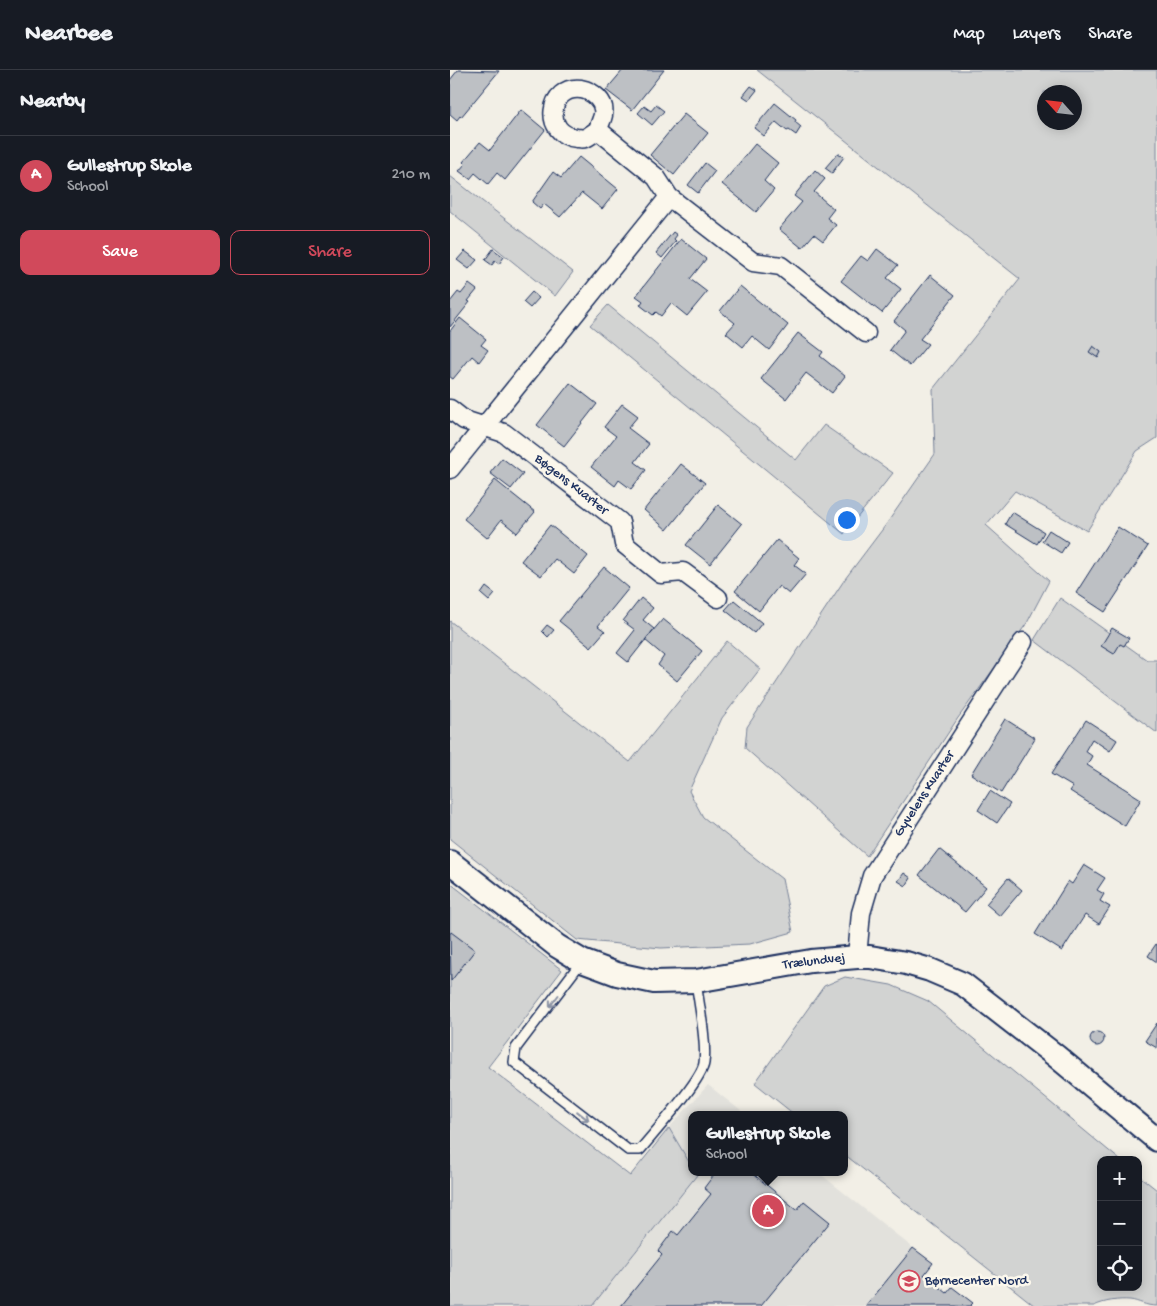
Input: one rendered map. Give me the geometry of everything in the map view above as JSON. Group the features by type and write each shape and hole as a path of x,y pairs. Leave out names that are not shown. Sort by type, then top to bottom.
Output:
{"street":[{"path":"598,130 656,177 669,197 753,262 781,266 866,333"},
{"path":"450,469 669,197"},
{"name":"Bøgens Kvarter","path":"450,409 464,420 504,432 620,522 624,544 662,574 683,572 718,598"},
{"name":"Gyvelens Kvarter","path":"857,957 861,913 872,876 1022,642"},
{"name":"Trælundvej","path":"450,862 557,946 582,961 617,974 654,982 696,981 811,961 857,957 870,957 906,963 930,970 963,984 1056,1056 1157,1140"}],"lane":[{"path":"582,961 516,1048 514,1062 628,1150 640,1150 692,1086 704,1065 705,1051 696,981"}],"shaded area":[{"path":"757,70 1157,70 1157,438 1137,451 1087,531 1015,491 986,525 1049,581 1027,623 958,718 867,856 745,748 747,727 845,579 935,454 933,389 1020,279"},
{"path":"450,176 573,272 555,296 450,211"},
{"path":"608,305 796,460 824,425 893,473 844,534 590,325"},
{"path":"1060,598 1147,660 1157,660 1157,733 1034,640"},
{"path":"450,621 630,762 727,641 760,669 722,718 689,791 703,817 782,879 793,932 750,944 661,948 577,940 450,839"},
{"path":"450,883 562,970 488,1067 630,1176 669,1128 688,1160 688,1176 696,1176 592,1306 450,1306"},
{"path":"845,977 891,985 928,1001 1115,1156 1097,1156 1097,1291 1142,1291 1142,1178 1157,1190 1157,1306 1116,1300 1094,1306 1035,1306 848,1157 848,1111 790,1111 755,1083 824,986"},
{"path":"708,1085 741,1111 688,1111 688,1160 669,1128"},
{"path":"696,1176 823,1176 913,1248 866,1306 592,1306"}],"building":[{"path":"458,70 499,71 457,120 450,114 450,80"},
{"path":"623,70 664,70 632,110 606,90"},
{"path":"751,86 757,90 749,100 743,96"},
{"path":"775,103 796,120 795,122 801,127 796,135 789,130 787,131 776,122 764,136 754,128"},
{"path":"656,105 664,111 652,125 638,113 644,106 651,111"},
{"path":"521,110 545,130 505,180 497,173 488,184 475,173 470,179 459,171 465,164 463,162 480,142 490,150"},
{"path":"684,114 708,133 674,175 650,155"},
{"path":"755,144 778,163 764,181 774,190 756,212 722,184"},
{"path":"838,153 844,157 832,173 825,168"},
{"path":"579,157 618,189 602,209 582,193 560,217 544,204 540,209 532,202 553,172 561,178"},
{"path":"705,163 715,171 698,193 688,185"},
{"path":"815,170 825,179 814,192 834,209 827,218 836,225 823,241 814,234 802,248 779,229 802,202 794,196"},
{"path":"673,232 677,235 674,239 676,241 662,258 656,253"},
{"path":"681,239 706,259 690,279 707,292 687,316 671,303 661,316 656,312 653,315 640,305 643,301 636,296"},
{"path":"493,249 504,257 499,264 495,261 492,265 485,260"},
{"path":"877,249 898,265 887,278 901,289 882,313 841,281 861,256 868,261"},
{"path":"465,251 477,260 469,269 457,260"},
{"path":"930,275 955,295 920,339 928,344 910,366 890,350 905,330 894,321"},
{"path":"469,284 477,290 450,327 450,302 458,292 461,294"},
{"path":"740,286 788,325 769,350 752,336 743,347 726,333 735,323 720,311"},
{"path":"532,292 539,298 530,308 523,302"},
{"path":"460,318 486,339 481,345 488,350 479,362 472,356 453,379 450,377 450,331"},
{"path":"798,333 823,352 820,356 845,376 832,393 806,373 786,399 761,379"},
{"path":"1093,346 1101,352 1098,358 1089,352"},
{"path":"570,383 597,404 564,446 537,425"},
{"path":"622,404 638,416 628,428 649,444 635,462 646,470 631,489 619,480 615,486 591,467 616,436 604,427"},
{"path":"502,458 523,474 511,489 490,473"},
{"path":"681,464 705,483 667,530 644,510"},
{"path":"495,480 535,512 517,533 501,520 487,538 464,519"},
{"path":"718,505 742,524 710,564 686,545"},
{"path":"1012,512 1044,532 1037,544 1005,524"},
{"path":"550,525 588,556 574,574 555,559 541,576 521,561"},
{"path":"1118,527 1148,546 1105,612 1076,593"},
{"path":"1049,530 1068,542 1061,553 1042,541"},
{"path":"777,540 799,558 794,565 806,574 789,594 779,586 759,611 735,591"},
{"path":"604,567 629,588 598,626 605,631 591,647 559,621"},
{"path":"486,587 495,594 489,601 481,594"},
{"path":"641,598 653,608 643,620 654,629 628,662 617,653 635,630 623,621"},
{"path":"734,600 762,623 754,633 725,610"},
{"path":"663,619 702,651 677,681 658,665 664,656 645,640"},
{"path":"547,625 554,630 548,637 542,631"},
{"path":"1112,628 1129,638 1124,646 1120,644 1114,654 1101,646"},
{"path":"1005,719 1035,738 1001,793 971,774"},
{"path":"1086,720 1117,740 1110,751 1092,739 1085,751 1092,756 1087,765 1141,799 1125,826 1070,791 1073,787 1051,774"},
{"path":"990,791 1010,804 997,823 978,810"},
{"path":"939,849 986,887 965,912 919,875"},
{"path":"1084,865 1105,878 1097,890 1104,894 1100,901 1110,907 1099,924 1085,915 1062,951 1035,934 1068,881 1072,884"},
{"path":"904,873 911,878 906,886 898,881"},
{"path":"1008,878 1022,890 1000,916 986,904"},
{"path":"451,932 475,950 451,981 450,934"},
{"path":"1157,944 1157,962 1148,956"},
{"path":"1157,1023 1157,1048 1145,1041"},
{"path":"1094,1032 1100,1032 1104,1039 1100,1046 1094,1046 1090,1042 1090,1036"},
{"path":"713,1176 756,1176 797,1210 804,1201 830,1222 761,1306 621,1306 662,1255 658,1251 673,1231 678,1235 711,1194 704,1188"},
{"name":"Børnecenter Nord","path":"913,1248 933,1263 924,1275 947,1293 952,1287 973,1303 970,1306 866,1306"}],"place":[{"name":"Gullestrup Skole","path":"768,1211"},
{"name":"Børnecenter Nord","path":"909,1281"}]}
